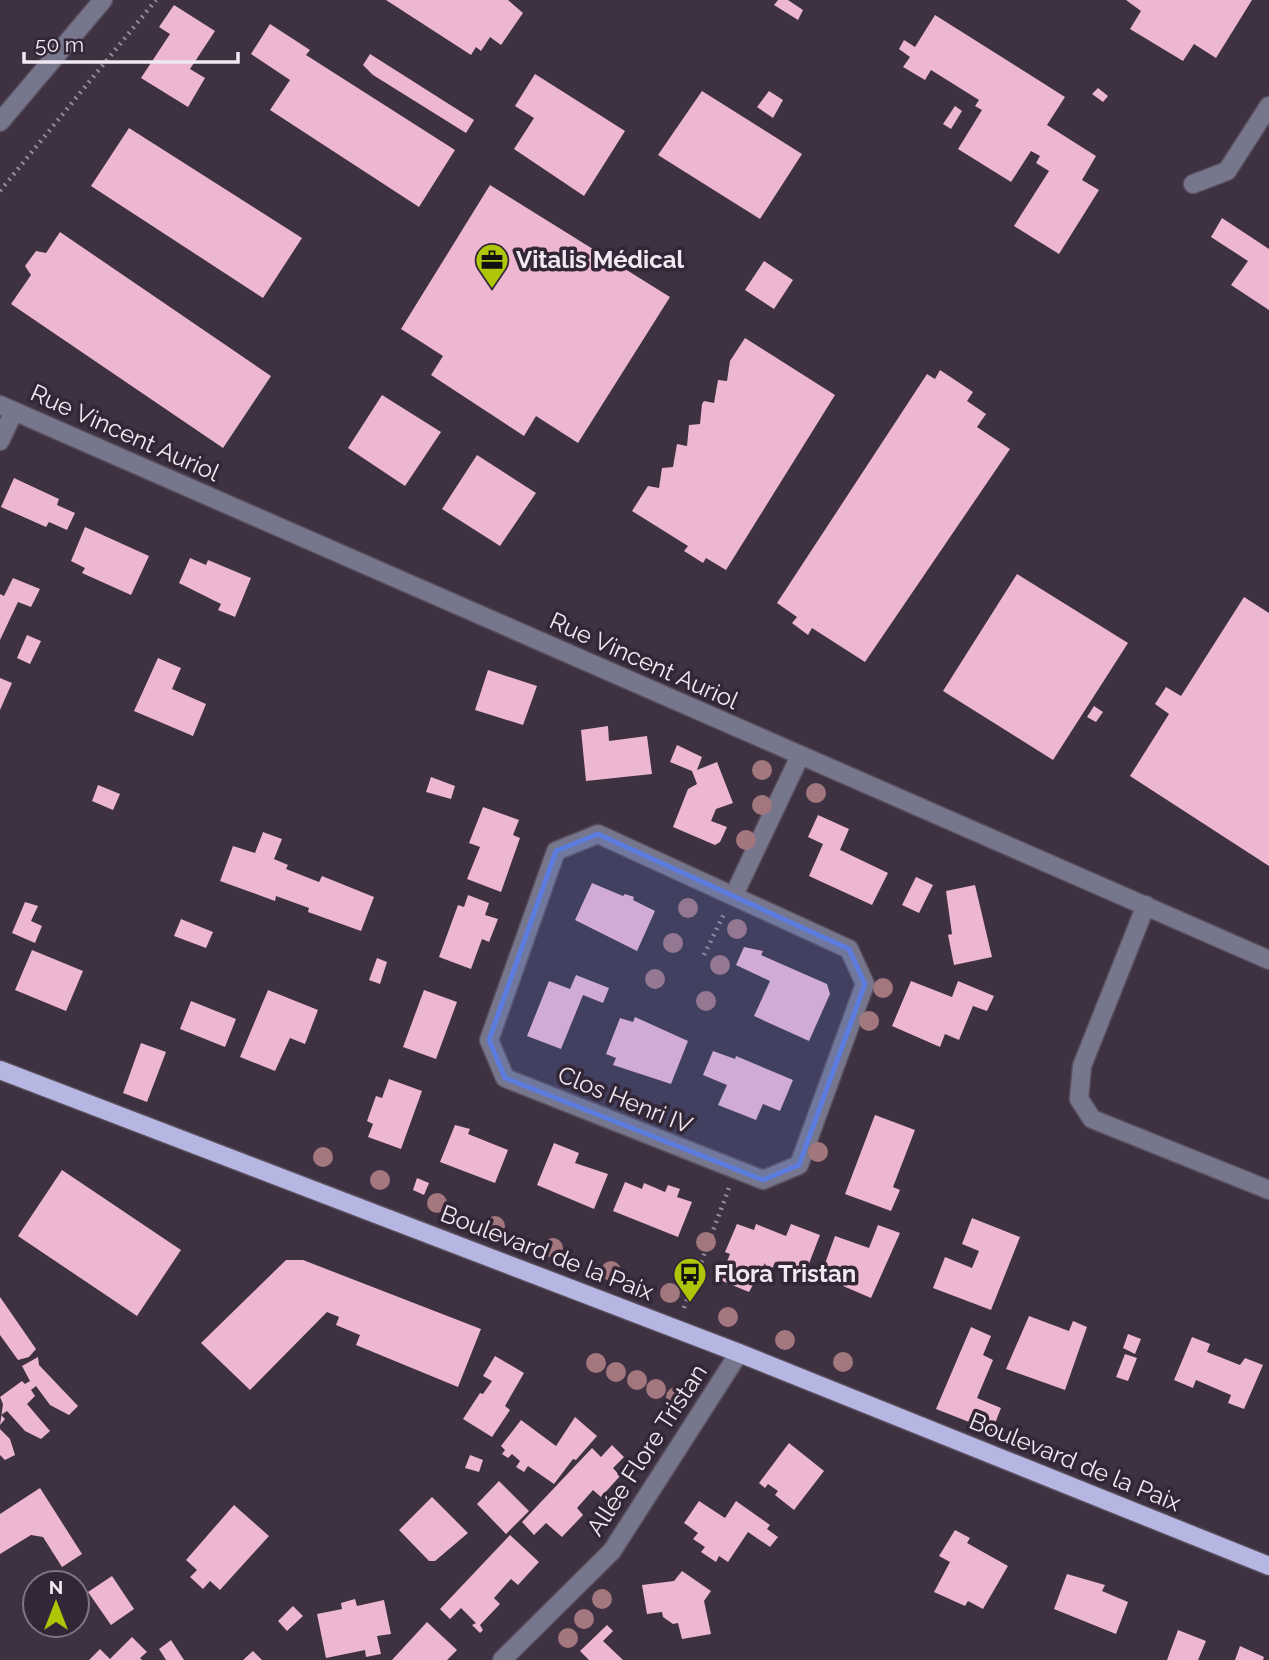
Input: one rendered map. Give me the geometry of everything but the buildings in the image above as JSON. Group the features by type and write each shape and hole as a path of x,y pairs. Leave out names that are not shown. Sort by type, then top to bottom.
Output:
{"main road":[{"name":"Boulevard de la Paix","path":"0,1070 677,1328 1269,1566"}],"street":[{"path":"0,122 103,0"},
{"path":"1193,184 1227,171 1269,106"},
{"path":"0,441 7,408"},
{"name":"Rue Vincent Auriol","path":"7,408 1269,960"},
{"path":"734,895 800,756"},
{"name":"Clos Henri IV","path":"598,834 734,895 849,949 865,984 799,1166 763,1180 505,1078 489,1040 556,851 598,834"},
{"path":"1146,905 1082,1066 1079,1099 1092,1119 1269,1190"},
{"name":"Allée Flore Tristan","path":"502,1660 612,1551 740,1353"}],"path":[{"path":"0,191 156,0"},
{"path":"704,955 734,895"},
{"path":"677,1328 735,1171"}],"highlighted area":[{"path":"598,834 849,949 865,984 799,1165 763,1180 505,1078 489,1040 556,851"}],"place":[{"name":"Vitalis Médical","path":"492,290"},
{"name":"Flora Tristan","path":"690,1304"}]}
